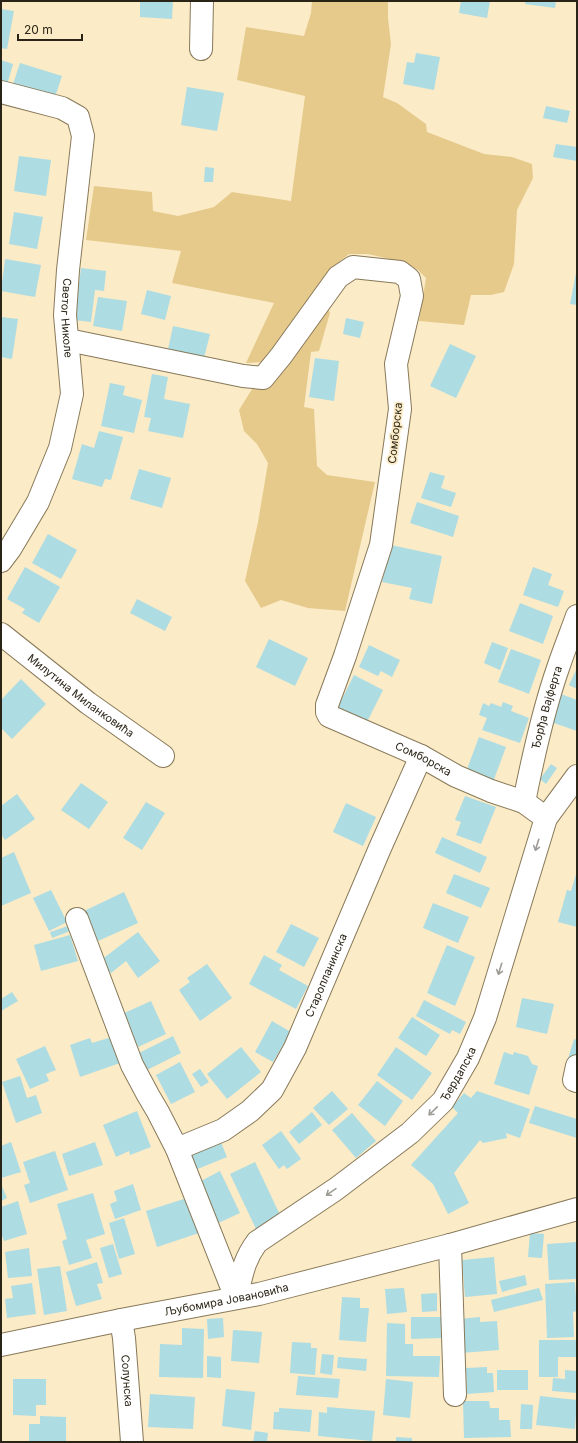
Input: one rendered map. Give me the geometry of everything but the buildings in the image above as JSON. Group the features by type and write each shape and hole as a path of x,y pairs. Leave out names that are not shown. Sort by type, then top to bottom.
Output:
{"street":[{"path":"201,49 202,1"},
{"name":"Светог Николе","path":"1,92 62,108 78,118 83,136 65,315 72,394 60,448 38,502 10,549 1,561"},
{"name":"Сомборска","path":"68,340 243,376 263,378 281,356 338,277 353,267 400,272 409,279 412,296 396,364 400,409 381,545 345,656 327,705 327,712 329,716 421,756 456,776 491,791 524,802 546,818"},
{"name":"Ђорђа Вајферта","path":"524,802 531,764 551,690 557,669 577,616"},
{"name":"Милутина Миланковића","path":"1,634 88,704 163,756"},
{"name":"Старопланинска","path":"178,1149 223,1130 250,1111 272,1090 298,1041 421,756"},
{"name":"Ђердапска","path":"236,1298 248,1255 257,1242 336,1189 410,1133 443,1101 468,1058 485,1018 546,818 577,776"},
{"path":"77,920 132,1065 178,1149 236,1298"},
{"path":"577,1066 574,1080 577,1081"},
{"name":"Љубомира Јовановића","path":"1,1345 121,1320 260,1294 450,1245 577,1209"},
{"path":"450,1245 456,1395"},
{"name":"Солунска","path":"121,1320 124,1338 132,1442"}],"shaded area":[{"path":"312,1 388,1 391,44 383,97 397,103 426,124 427,132 484,154 512,157 532,164 533,178 517,210 514,264 504,292 491,295 471,295 464,325 419,321 426,278 407,263 368,254 349,254 340,261 267,362 246,363 274,303 172,283 181,251 86,240 94,186 152,192 153,211 178,216 214,207 232,192 291,201 305,96 237,80 246,27 304,36 311,13"},
{"path":"327,306 330,313 319,351 311,352 304,407 314,409 317,466 327,475 375,482 345,611 308,608 281,600 261,608 245,581 258,522 268,463 257,444 244,431 239,410 254,386"}]}
